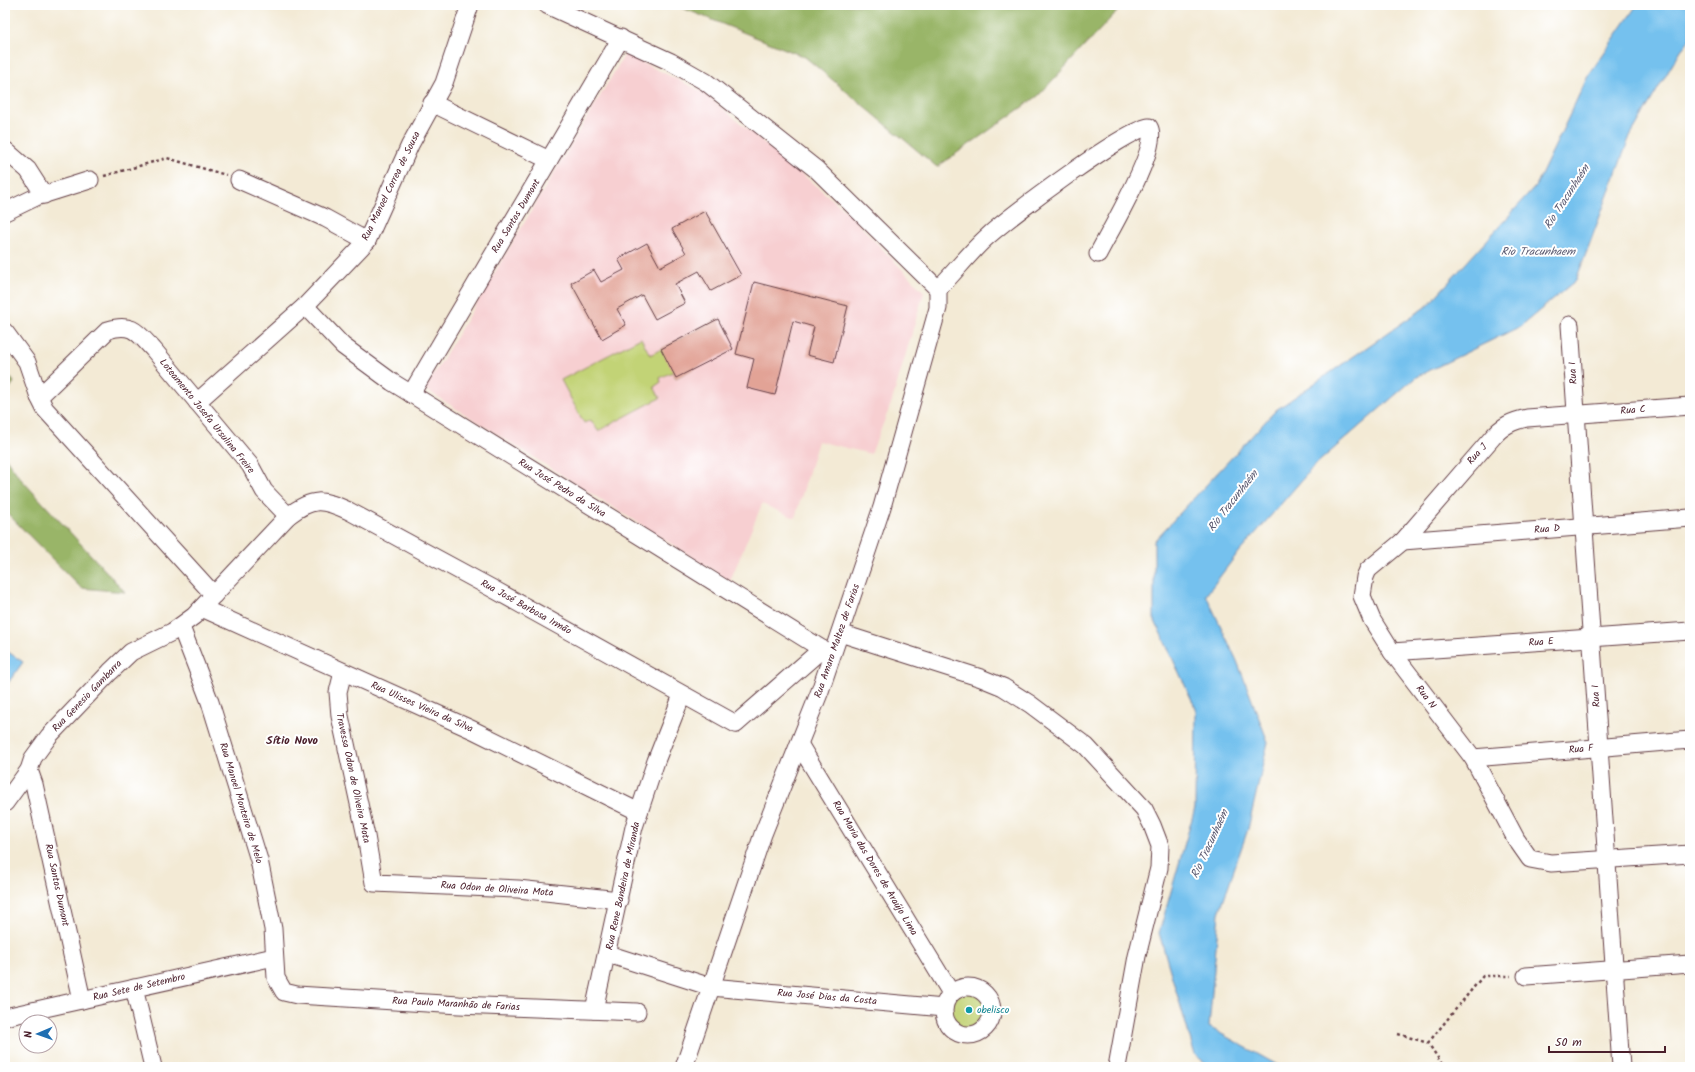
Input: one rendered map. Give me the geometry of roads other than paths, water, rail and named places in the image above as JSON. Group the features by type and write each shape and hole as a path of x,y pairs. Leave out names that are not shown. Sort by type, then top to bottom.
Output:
{"street":[{"name":"Rua Manoel Correa de Sousa","path":"197,402 305,306 366,241 410,144 444,83 470,5"},
{"path":"547,5 671,62 712,86 817,170 938,289 987,237 1008,219 1113,145 1136,132 1149,127 1150,135 1144,163 1134,187 1098,254"},
{"name":"Rua Santos Dumont","path":"411,394 621,38"},
{"path":"432,103 549,160"},
{"path":"5,150 28,170 44,195"},
{"path":"5,212 44,195 90,180"},
{"path":"239,180 325,218 366,241"},
{"name":"Rua Amaro Maltez de Farias","path":"684,1067 763,834 799,744 827,652 840,632 886,491 938,308 938,289"},
{"name":"Rua José Pedro da Silva","path":"305,306 342,346 392,382 827,652"},
{"name":"Rua I","path":"1570,325 1622,1067"},
{"name":"Loteamento Josefa Ursulina Freire","path":"39,397 108,330 120,326 129,327 138,334 197,402 250,465 264,491 288,516"},
{"path":"5,332 26,362 45,409 214,595"},
{"name":"Rua C","path":"1576,414 1690,406"},
{"name":"Rua J","path":"1404,540 1500,429 1518,420 1576,414"},
{"name":"Rua José Barbosa Irmão","path":"313,502 328,501 349,511 496,590 736,724 827,652"},
{"name":"Rua Genesio Gambarra","path":"5,803 29,770 33,758 48,736 131,652 181,627 198,612 288,516 302,505 313,502"},
{"name":"Rua D","path":"1404,540 1690,518"},
{"name":"Rua N","path":"1404,540 1368,570 1363,585 1362,596 1366,608 1392,652 1473,758 1520,845 1530,859 1550,863 1607,860"},
{"name":"Rua Ulisses Vieira da Silva","path":"198,612 343,672 473,730 639,812"},
{"name":"Rua Manoel Monteiro de Melo","path":"181,627 212,710 258,860 273,929 274,957 278,985"},
{"name":"Rua E","path":"1392,652 1690,631"},
{"path":"840,632 981,678 1003,687 1030,704 1086,746 1144,809 1160,846 1159,868 1136,956 1117,1067"},
{"name":"Travessa Odon de Oliveira Mota","path":"343,672 338,692 340,716 366,836 374,883"},
{"name":"Rua Rene Bandeira de Miranda","path":"594,1010 608,954 634,828 656,761 682,695"},
{"name":"Rua F","path":"1473,758 1690,740"},
{"name":"Rua Maria das Dores de Araújo Lima","path":"799,744 948,1000"},
{"name":"Rua Santos Dumont","path":"29,770 34,784 82,1000"},
{"path":"1607,860 1690,854"},
{"name":"Rua Odon de Oliveira Mota","path":"374,883 518,889 619,900"},
{"name":"Rua José Dias da Costa","path":"608,954 711,987 948,1000"},
{"name":"Rua Sete de Setembro","path":"5,1017 274,957"},
{"path":"1526,976 1690,964"},
{"name":"Rua Paulo Maranhão de Farias","path":"278,985 284,992 297,995 458,1005 637,1012"},
{"path":"134,988 153,1067"}],"water":[{"name":"Rio Tracunhaem","path":"1637,5 1690,5 1690,39 1681,50 1630,136 1576,280 1521,326 1416,377 1314,466 1234,558 1206,595 1237,661 1268,742 1248,829 1219,913 1209,1027 1281,1067 1211,1067 1195,1055 1159,933 1195,808 1196,709 1154,619 1154,541 1276,410 1428,305 1536,186 1588,76"},
{"path":"5,650 23,662 8,683 5,681"}],"place":[{"name":"obelisco","path":"969,1010"}],"district":[{"name":"Sítio Novo","path":"292,740"}],"water label":[{"name":"Rio Tracunhaém","path":"1567,197"},
{"name":"Rio Tracunhaém","path":"1233,501"},
{"name":"Rio Tracunhaém","path":"1210,844"}]}
